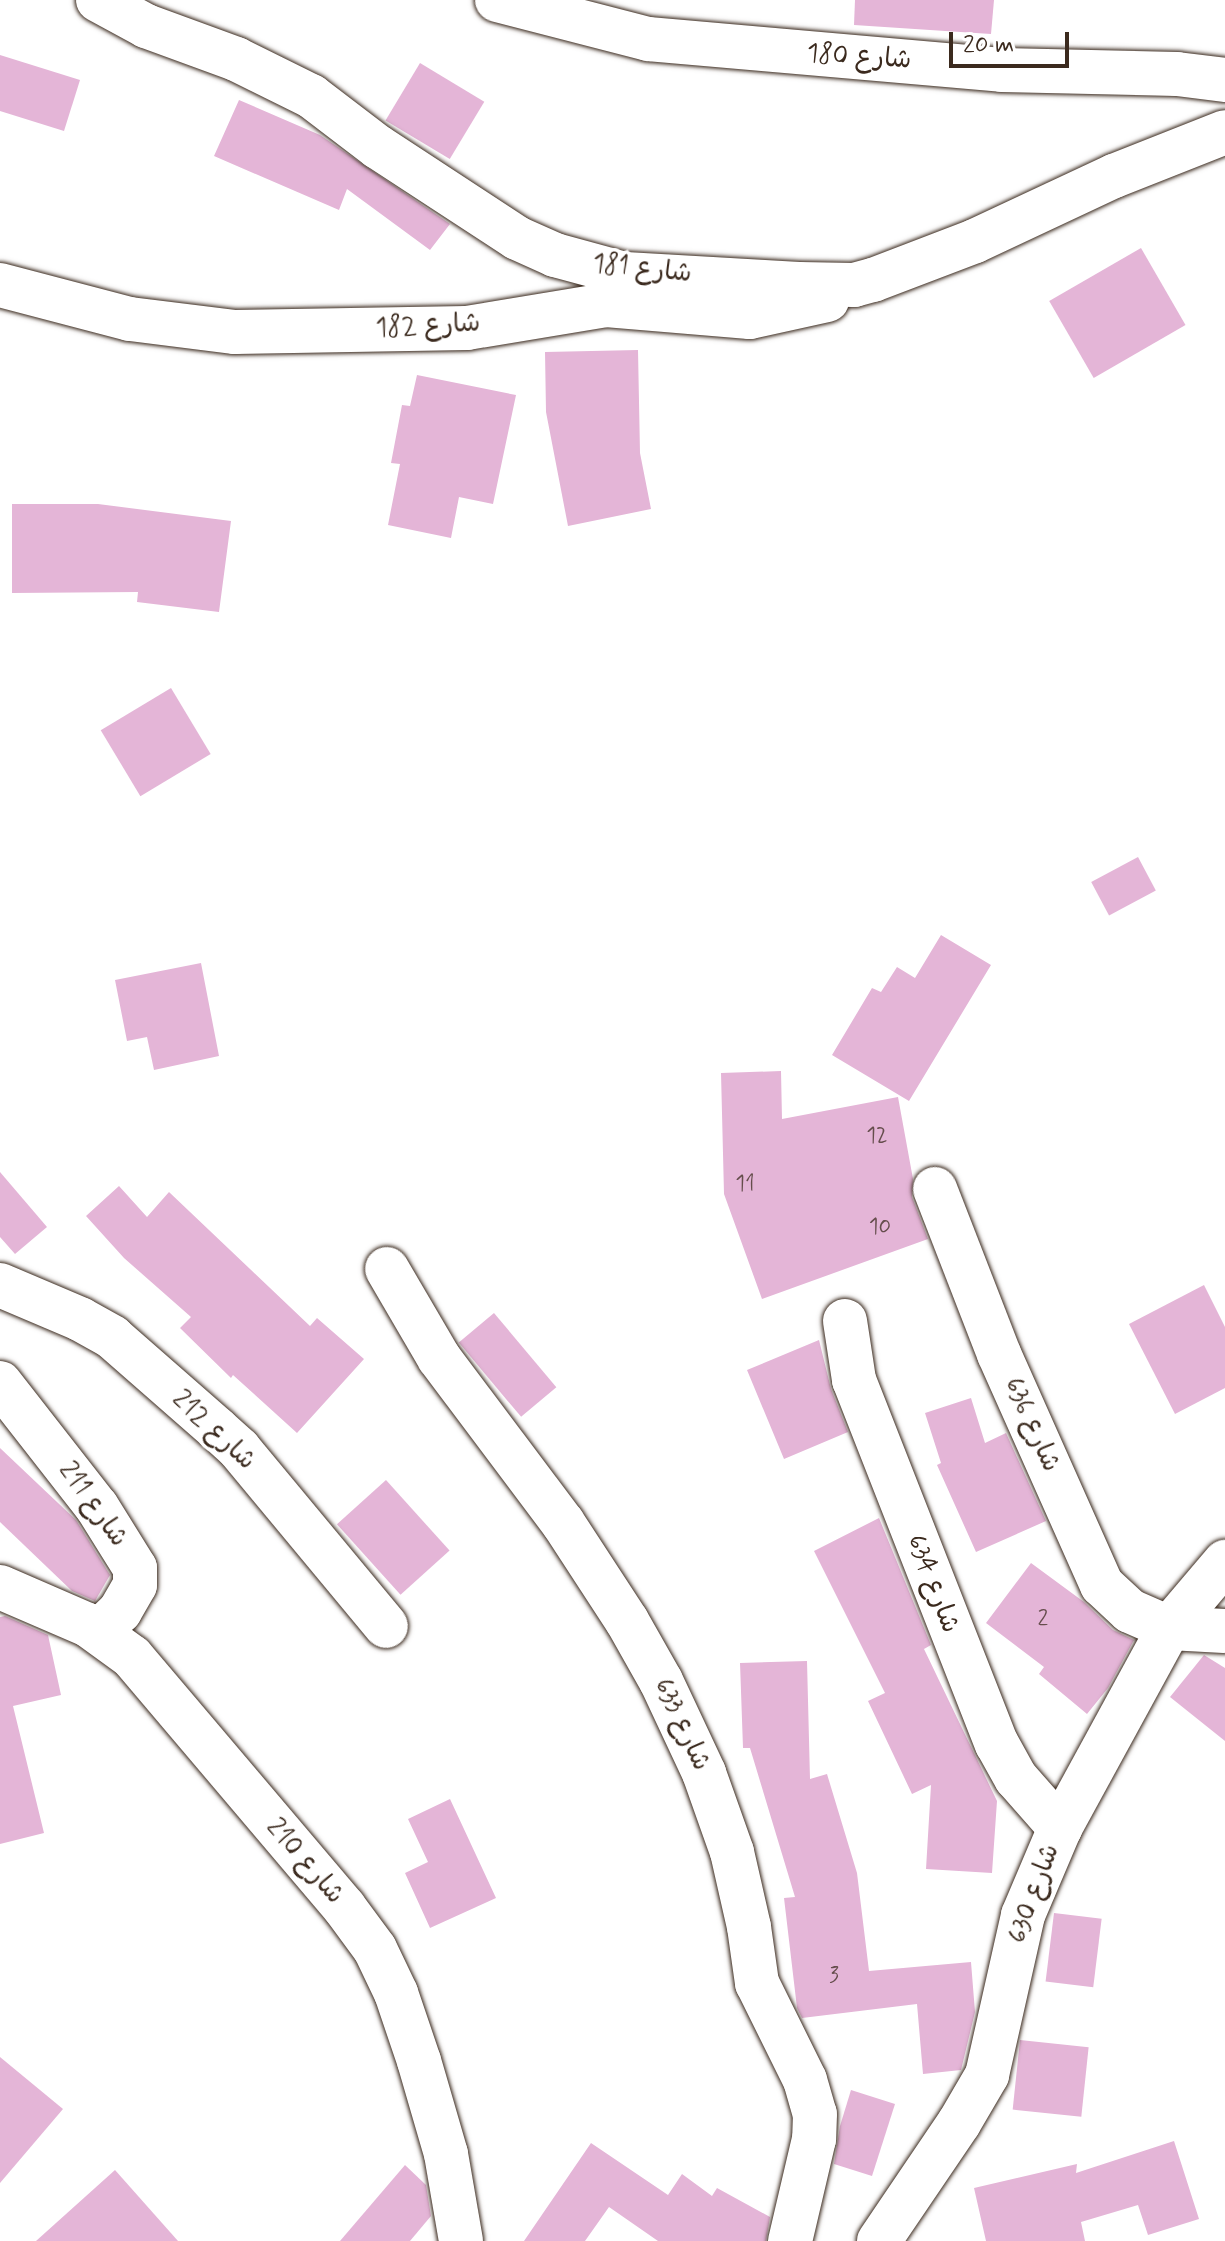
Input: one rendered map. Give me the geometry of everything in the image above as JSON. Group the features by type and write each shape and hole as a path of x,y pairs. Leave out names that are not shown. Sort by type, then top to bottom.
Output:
{"street":[{"name":"شارع 181","path":"98,0 158,31 236,59 311,96 469,209 555,255 625,274 854,285 930,260 1114,176 1225,132"},
{"name":"شارع 180","path":"497,0 648,39 1002,70 1177,74 1225,80"},
{"name":"شارع 182","path":"0,285 130,319 235,332 467,328 606,305 750,317 830,299 854,285"},
{"name":"شارع 636","path":"935,1189 999,1354 1102,1585 1130,1611 1169,1628"},
{"name":"شارع 633","path":"387,1269 439,1358 563,1523 627,1621 661,1681 704,1773 732,1852 749,1927 757,1983 805,2080 815,2114 814,2139 790,2241"},
{"name":"شارع 212","path":"0,1285 80,1319 112,1337 228,1439 386,1626"},
{"name":"شارع 634","path":"845,1321 854,1380 997,1744 1016,1778 1060,1828"},
{"name":"شارع 211","path":"0,1383 97,1507 135,1568 135,1585 120,1611 99,1631"},
{"name":"شارع 630","path":"879,2241 959,2123 987,2075 1023,1915 1060,1828 1169,1628 1225,1562"},
{"name":"شارع 210","path":"0,1587 99,1631 148,1675 344,1907 375,1949 400,2003 446,2154 461,2241"},
{"path":"1169,1628 1225,1631"}],"building":[{"path":"855,0 994,0 991,34 854,25"},
{"path":"0,55 80,80 64,131 0,111"},
{"path":"420,63 484,102 450,159 385,120"},
{"path":"239,100 320,135 450,224 430,250 347,189 339,210 214,156"},
{"path":"1141,248 1186,325 1094,378 1049,301"},
{"path":"638,350 640,453 651,509 568,526 546,412 545,352"},
{"path":"417,375 516,395 493,504 459,497 451,538 388,525 400,464 391,463 402,405 410,406"},
{"path":"12,504 98,504 231,521 219,612 137,602 138,592 12,593"},
{"path":"171,688 211,754 140,796 101,730"},
{"path":"1138,857 1156,891 1109,915 1091,882"},
{"path":"941,935 991,965 909,1101 832,1055 872,988 881,992 897,967 915,978"},
{"path":"201,963 219,1056 154,1070 147,1037 127,1041 115,980"},
{"path":"781,1071 782,1119 898,1097 913,1179 912,1197 928,1239 762,1299 724,1194 721,1073"},
{"path":"0,1172 47,1227 15,1254 0,1237"},
{"path":"119,1186 147,1217 169,1192 310,1326 317,1318 364,1359 297,1433 233,1375 231,1378 180,1328 191,1317 124,1258 86,1216"},
{"path":"1204,1285 1225,1327 1225,1388 1175,1414 1129,1324"},
{"path":"494,1313 556,1387 521,1417 459,1343"},
{"path":"819,1340 831,1389 848,1432 784,1459 747,1370"},
{"path":"971,1398 985,1443 1006,1433 1046,1521 976,1552 937,1465 941,1463 925,1413"},
{"path":"0,1448 76,1520 110,1575 95,1601 72,1591 0,1522"},
{"path":"386,1480 450,1551 401,1595 337,1524"},
{"path":"879,1518 931,1645 924,1649 997,1801 992,1873 926,1869 931,1785 912,1794 868,1701 885,1693 814,1551"},
{"path":"1031,1563 1084,1602 1113,1630 1134,1640 1108,1688 1087,1714 1039,1674 1044,1667 986,1623"},
{"path":"5,1616 48,1635 61,1695 13,1706 44,1833 0,1844 0,1617"},
{"path":"1204,1655 1225,1668 1225,1741 1170,1697"},
{"path":"807,1661 810,1779 827,1774 857,1873 869,1971 971,1962 975,2012 961,2070 923,2074 917,2004 802,2018 797,2008 784,1898 795,1897 750,1748 743,1748 740,1663"},
{"path":"450,1799 496,1898 430,1928 405,1873 428,1862 408,1819"},
{"path":"1054,1913 1102,1919 1093,1987 1046,1981"},
{"path":"1020,2040 1089,2047 1081,2117 1013,2110"},
{"path":"0,2057 63,2109 0,2183"},
{"path":"851,2090 895,2104 872,2176 834,2164 840,2126"},
{"path":"1174,2141 1199,2219 1148,2235 1138,2205 1081,2222 1085,2241 986,2241 974,2188 1077,2164 1076,2173"},
{"path":"591,2143 668,2195 682,2174 712,2196 717,2188 770,2217 766,2241 658,2241 609,2207 585,2241 524,2241"},
{"path":"405,2165 426,2185 431,2216 410,2241 340,2241"},
{"path":"115,2170 178,2241 36,2241"}]}
